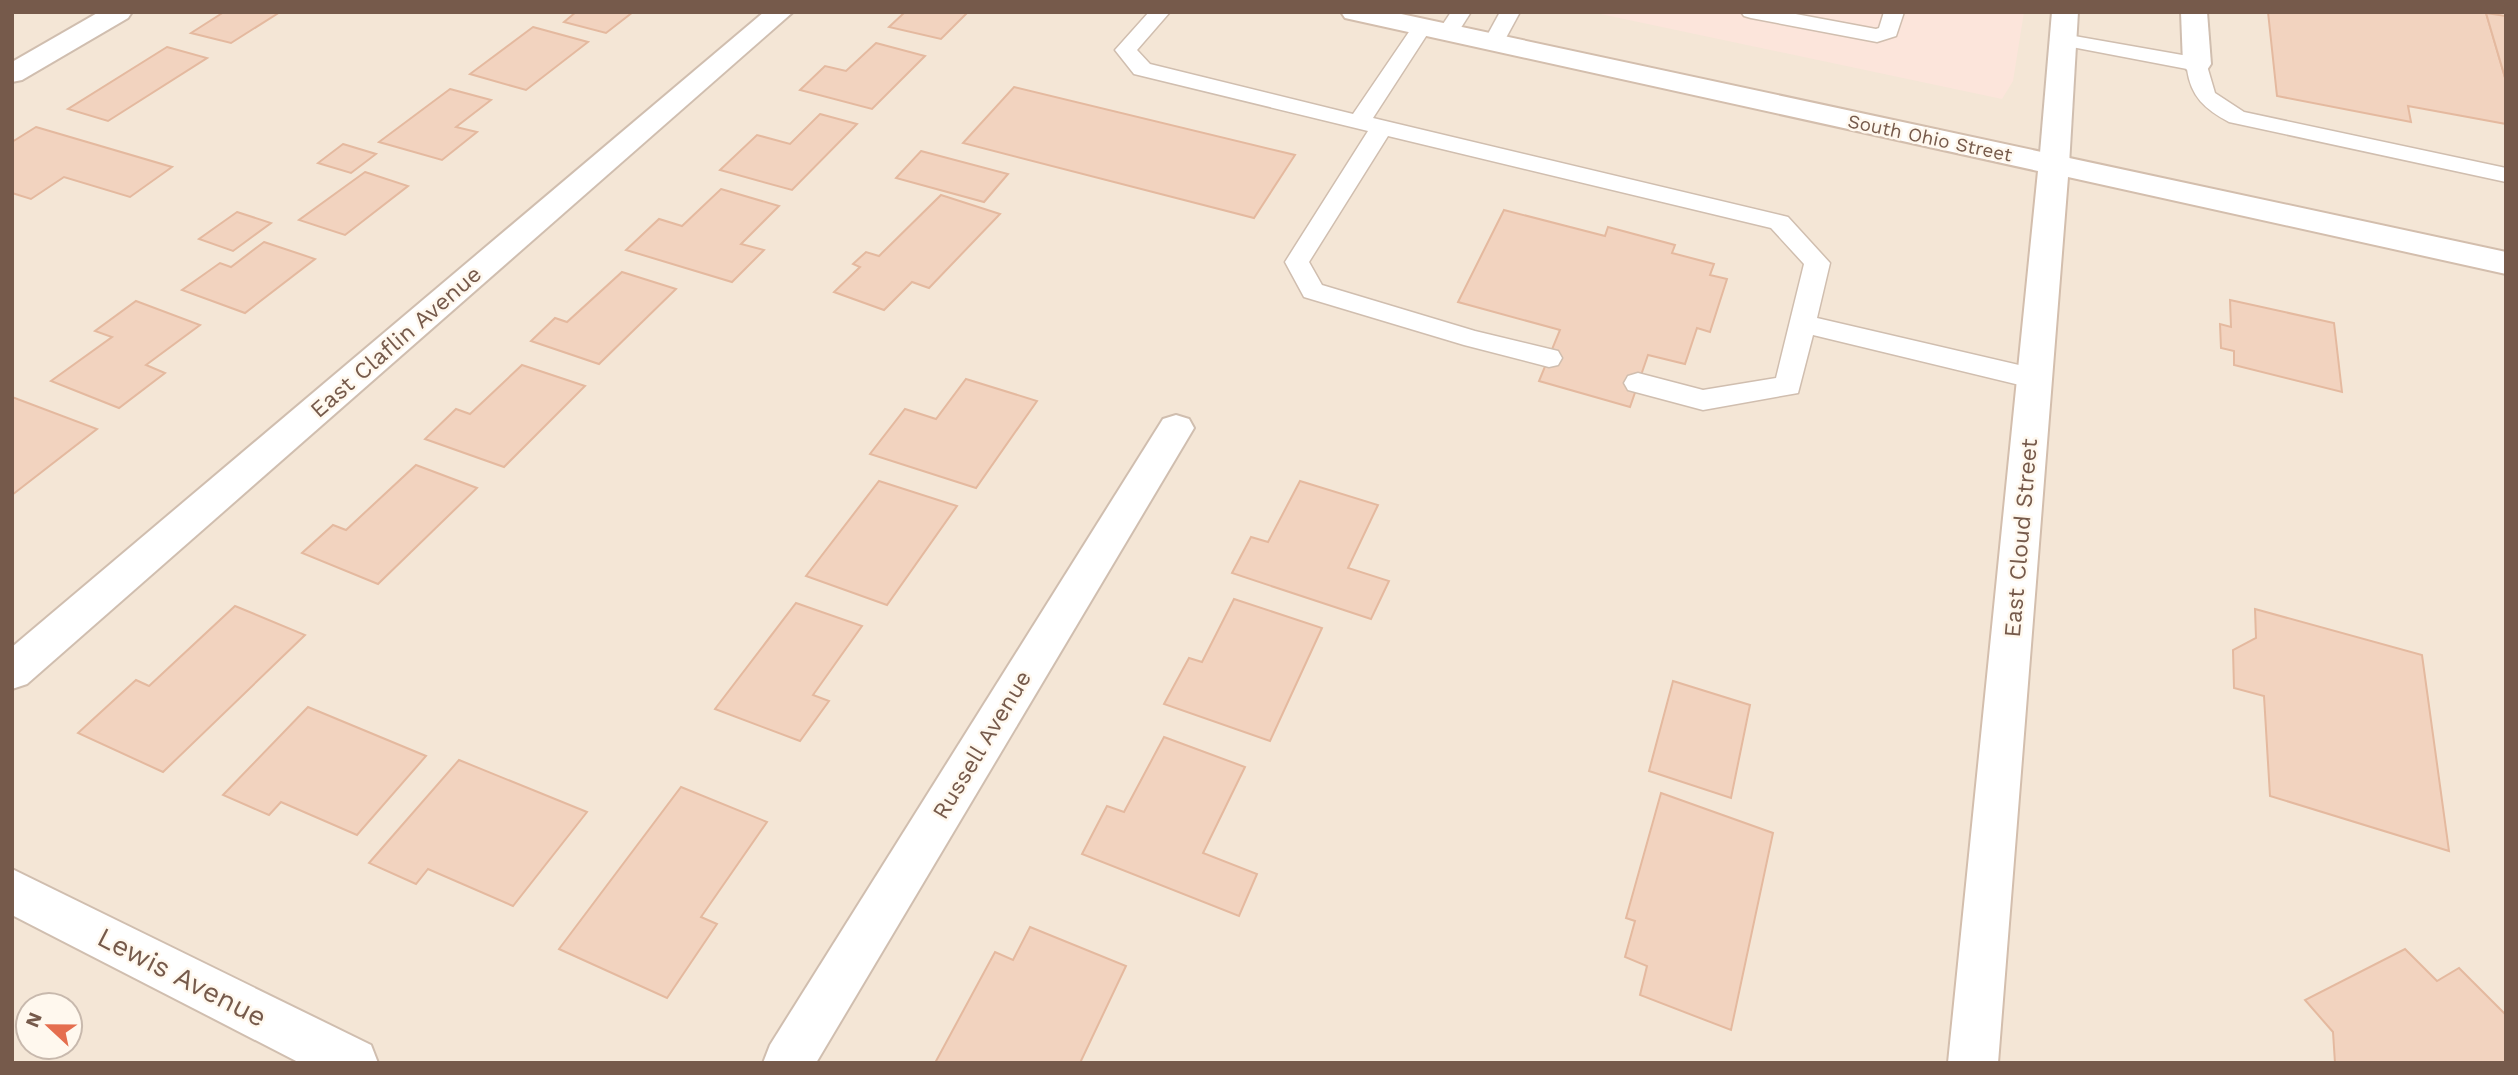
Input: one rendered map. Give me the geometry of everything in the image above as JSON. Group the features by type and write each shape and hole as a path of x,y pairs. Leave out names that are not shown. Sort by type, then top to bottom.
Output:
{"street":[{"path":"12,74 118,12"},
{"name":"East Claflin Avenue","path":"12,672 780,12"},
{"name":"South Ohio Street","path":"1354,12 1444,24 1494,43 2506,263"},
{"path":"2194,12 2197,64"},
{"name":"East Cloud Street","path":"1973,1063 2036,379 2064,26"},
{"name":"Russell Avenue","path":"788,1063 1176,428"},
{"name":"Lewis Avenue","path":"12,891 353,1063"}],"lane":[{"path":"1160,12 1126,50 1142,69 1779,222 1817,262 1788,386 1703,400 1638,383"},
{"path":"1494,43 1510,12"},
{"path":"1751,12 1805,18 1877,36 1889,32 1894,12"},
{"path":"1444,24 1371,124 1297,262 1313,291 1473,339 1549,358"},
{"path":"2064,26 2197,64 2200,90 2205,97 2237,117 2506,175"},
{"path":"1803,324 2036,379"}],"shaded area":[{"path":"12,12 2506,12 2506,1063 12,1063"},
{"path":"1591,12 2024,12 2013,81 2002,99"}],"building":[{"path":"224,12 280,12 231,43 191,33"},
{"path":"576,12 633,12 606,33 564,22"},
{"path":"905,12 968,12 941,39 889,27"},
{"path":"2268,12 2486,13 2506,81 2506,124 2408,106 2411,122 2277,96"},
{"path":"2486,13 2506,16 2506,81"},
{"path":"533,27 588,42 526,90 470,74"},
{"path":"876,43 925,56 872,109 800,90 825,66 846,71"},
{"path":"167,47 207,58 108,121 68,109"},
{"path":"1014,87 1295,155 1254,218 963,143"},
{"path":"450,89 491,100 456,127 477,132 442,160 379,142"},
{"path":"820,114 857,124 792,190 720,170 757,135 790,144"},
{"path":"36,127 172,167 130,197 64,177 31,199 12,193 12,142"},
{"path":"343,144 376,154 351,173 318,163"},
{"path":"921,151 1008,174 984,202 896,178"},
{"path":"365,172 408,186 345,235 299,220"},
{"path":"721,189 779,206 741,244 764,250 732,282 626,250 659,219 682,226"},
{"path":"941,195 1000,214 929,288 912,282 884,310 834,292 860,267 853,264 866,252 879,256"},
{"path":"1504,210 1605,236 1608,227 1675,245 1672,253 1714,264 1710,275 1727,279 1710,332 1697,328 1685,364 1648,355 1630,407 1539,381 1560,330 1458,302"},
{"path":"237,212 271,223 233,251 199,239"},
{"path":"264,242 315,259 245,313 182,290 220,263 231,267"},
{"path":"622,272 676,289 599,364 531,341 555,318 567,322"},
{"path":"2230,300 2334,323 2342,392 2234,365 2234,351 2221,348 2220,324 2231,327"},
{"path":"136,301 200,325 146,365 165,373 119,408 51,381 112,337 95,331"},
{"path":"522,365 585,386 504,467 425,439 456,409 470,414"},
{"path":"966,379 1037,401 976,488 870,454 905,409 936,419"},
{"path":"12,397 97,429 12,495"},
{"path":"416,465 477,488 378,584 302,553 333,525 346,530"},
{"path":"879,481 957,506 887,605 806,576"},
{"path":"1300,481 1378,505 1348,568 1389,581 1371,619 1232,573 1251,537 1268,542"},
{"path":"1234,599 1322,628 1270,741 1164,704 1189,658 1202,662"},
{"path":"796,603 862,626 813,695 829,701 800,741 715,709"},
{"path":"235,606 305,635 163,772 78,733 136,680 149,686"},
{"path":"2255,609 2422,655 2449,851 2270,796 2264,696 2234,688 2233,650 2256,638"},
{"path":"1673,681 1750,705 1731,798 1649,771"},
{"path":"308,707 426,756 357,835 281,802 269,815 223,795"},
{"path":"1164,737 1245,767 1203,853 1257,874 1239,916 1082,854 1107,806 1124,812"},
{"path":"459,760 587,812 513,906 428,869 416,884 369,863"},
{"path":"681,787 767,822 701,917 717,924 667,998 559,949"},
{"path":"1661,793 1773,833 1731,1030 1640,995 1647,966 1625,957 1635,921 1626,918"},
{"path":"1030,927 1126,966 1080,1063 935,1063 995,952 1013,960"},
{"path":"2405,949 2437,981 2459,968 2506,1015 2506,1063 2335,1063 2333,1032 2305,1000"}]}
